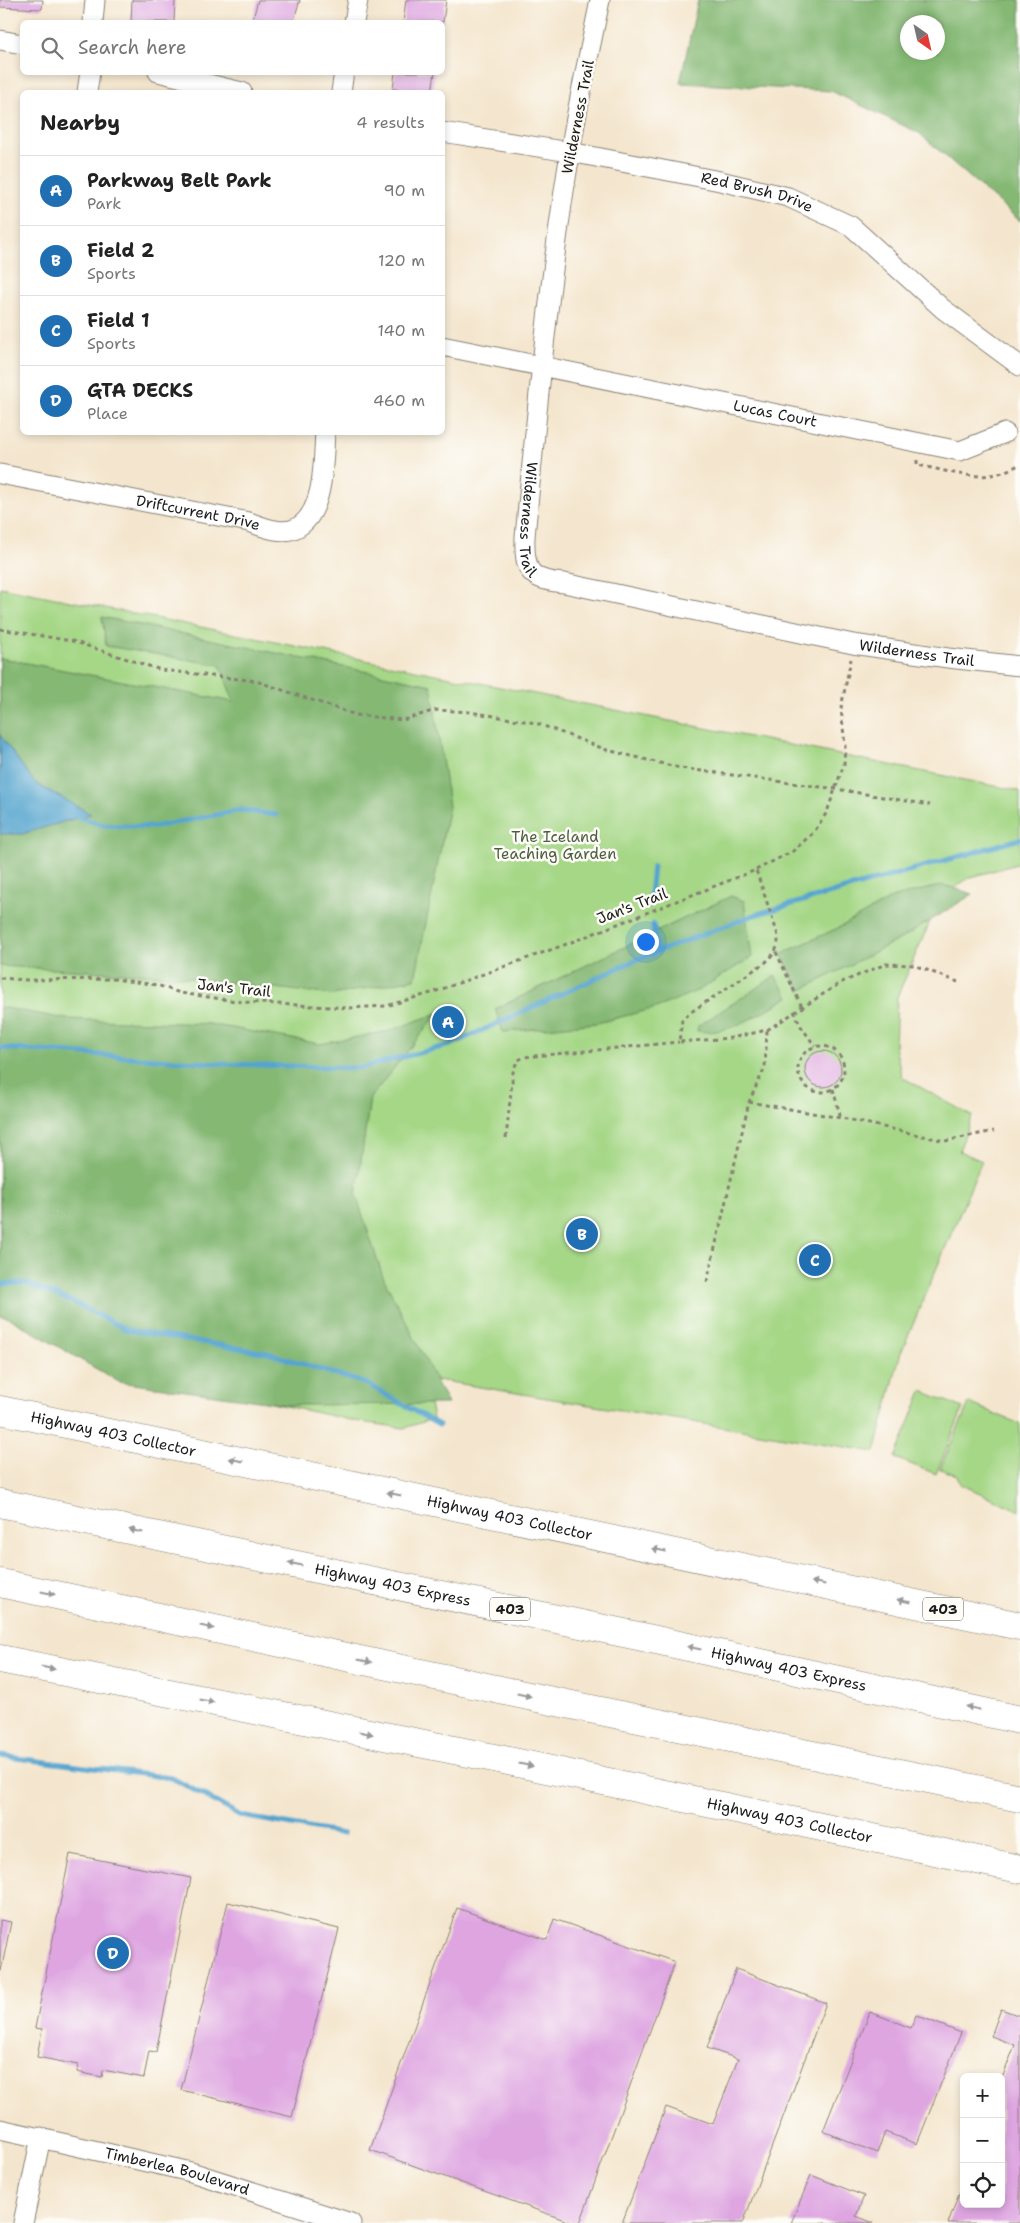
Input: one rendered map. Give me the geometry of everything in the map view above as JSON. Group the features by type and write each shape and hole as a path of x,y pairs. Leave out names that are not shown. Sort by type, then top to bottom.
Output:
{"highway":[{"name":"Highway 403 Collector","path":"0,1410 1020,1626"},
{"name":"Highway 403 Express","path":"0,1503 647,1638 1020,1720"},
{"path":"0,1583 1020,1798"},
{"name":"Highway 403 Collector","path":"0,1659 499,1759 1020,1869"}],"street":[{"path":"93,20 95,0"},
{"path":"354,20 358,0"},
{"name":"Wilderness Trail","path":"600,0 570,152 542,367 524,558 537,577 544,581 564,583 854,644 948,658 1020,666"},
{"path":"0,40 20,44"},
{"path":"87,90 90,75"},
{"path":"171,75 234,90"},
{"path":"341,90 344,75"},
{"name":"Red Brush Drive","path":"445,132 570,152 720,181 788,198 851,226 943,309 1007,359 1020,366"},
{"name":"Lucas Court","path":"445,347 960,451 1005,433"},
{"name":"Driftcurrent Drive","path":"0,474 249,522 268,529 282,530 298,527 310,514 317,501 322,482 325,435"},
{"name":"Timberlea Boulevard","path":"0,2129 191,2172 351,2223"},
{"path":"23,2223 41,2137"}],"path":[{"path":"0,629 72,641 161,670 256,681 356,715 403,720 436,710 470,712 536,723 607,750 680,768 836,789 930,805"},
{"name":"Jan's Trail","path":"0,978 27,980 114,979 157,985 180,993 242,1002 349,1008 386,1006 431,993 555,948 756,870 793,851 814,832 827,812 844,764 845,746 841,708 854,644"},
{"path":"679,1042 682,1020 688,1014 766,962 776,952 779,942 777,932 756,870"},
{"path":"776,952 802,1007"},
{"path":"506,1138 512,1072 517,1061 524,1057 731,1038 767,1030 842,982 886,964 914,965 958,982"},
{"path":"794,1011 800,1025 815,1046"},
{"path":"707,1282 749,1102 765,1067 767,1030"},
{"path":"815,1046 830,1047 841,1056 844,1063 844,1077 832,1090 821,1093 813,1091 802,1082 799,1076 799,1061 803,1054 815,1046"},
{"path":"832,1090 841,1118"},
{"path":"749,1102 841,1118 945,1141 994,1131"}],"green space":[{"path":"698,0 1020,0 1020,221 919,133 831,91 680,83"},
{"name":"The Iceland Teaching Garden","path":"0,587 1020,791 1020,863 968,878 939,901 897,997 895,1047 902,1077 972,1116 959,1151 982,1161 900,1355 875,1452 425,1378 433,1419 404,1428 360,1422 234,1395 0,1286"},
{"path":"102,617 431,685 449,806 415,979 333,995 174,976 0,966 0,658 234,702 220,665 106,646"},
{"path":"943,885 973,894 904,937 800,991 781,954 840,927 894,897"},
{"path":"731,896 744,901 752,957 699,990 656,1008 597,1023 503,1032 495,1009"},
{"path":"775,976 789,997 733,1027 709,1032 697,1031 698,1026"},
{"path":"0,1007 66,1019 209,1024 320,1044 389,1031 438,1013 370,1098 356,1195 383,1277 448,1404 288,1405 119,1382 9,1318 0,1316"},
{"path":"922,1391 963,1408 936,1474 895,1458"},
{"path":"969,1403 1020,1424 1020,1511 960,1484 957,1475 940,1469"}],"water":[{"path":"0,735 35,783 91,814 22,834 0,834"}],"building":[{"path":"0,0 43,0 42,9 0,7"},
{"path":"132,0 175,0 174,20 131,20"},
{"path":"258,0 300,0 294,20 253,20"},
{"path":"406,0 446,0 443,20 403,20"},
{"path":"395,75 435,75 432,90 393,89"},
{"path":"823,1051 830,1052 836,1056 840,1062 840,1076 836,1082 830,1086 823,1087 816,1086 810,1082 806,1076 805,1069 806,1062 810,1056 816,1052"},
{"path":"70,1854 191,1878 156,2052 149,2051 144,2078 103,2070 102,2077 77,2072 78,2065 37,2057 42,2029 35,2028"},
{"path":"228,1902 339,1929 292,2117 181,2090"},
{"path":"457,1908 547,1940 554,1919 675,1962 580,2223 573,2223 370,2150"},
{"path":"0,1920 11,1922 1,1971 0,1971"},
{"path":"736,1969 826,2003 743,2223 622,2223 666,2107 713,2124 738,2059 707,2048"},
{"path":"1001,2009 1020,2016 1020,2223 948,2223 960,2192 960,2208 1005,2208 1004,2073 1015,2045 991,2036"},
{"path":"870,2012 911,2028 916,2015 961,2033 917,2144 885,2132 877,2153 823,2131"},
{"path":"811,2175 864,2196 856,2216 874,2223 791,2223"}],"waterway":[{"path":"75,816 103,825 153,827 241,810 276,815"},
{"path":"0,1048 227,1064 360,1068 450,1045 638,959 754,915 1020,839"},
{"path":"649,906 653,866"},
{"path":"653,924 656,952"},
{"path":"0,1284 25,1283 75,1303 127,1330 268,1353 367,1384 439,1425"},
{"path":"0,1756 172,1778 241,1816 343,1834"}],"place":[{"name":"Parkway Belt Park","path":"448,1022"},
{"name":"Field 2","path":"582,1234"},
{"name":"Field 1","path":"815,1260"},
{"name":"GTA DECKS","path":"113,1953"}]}
